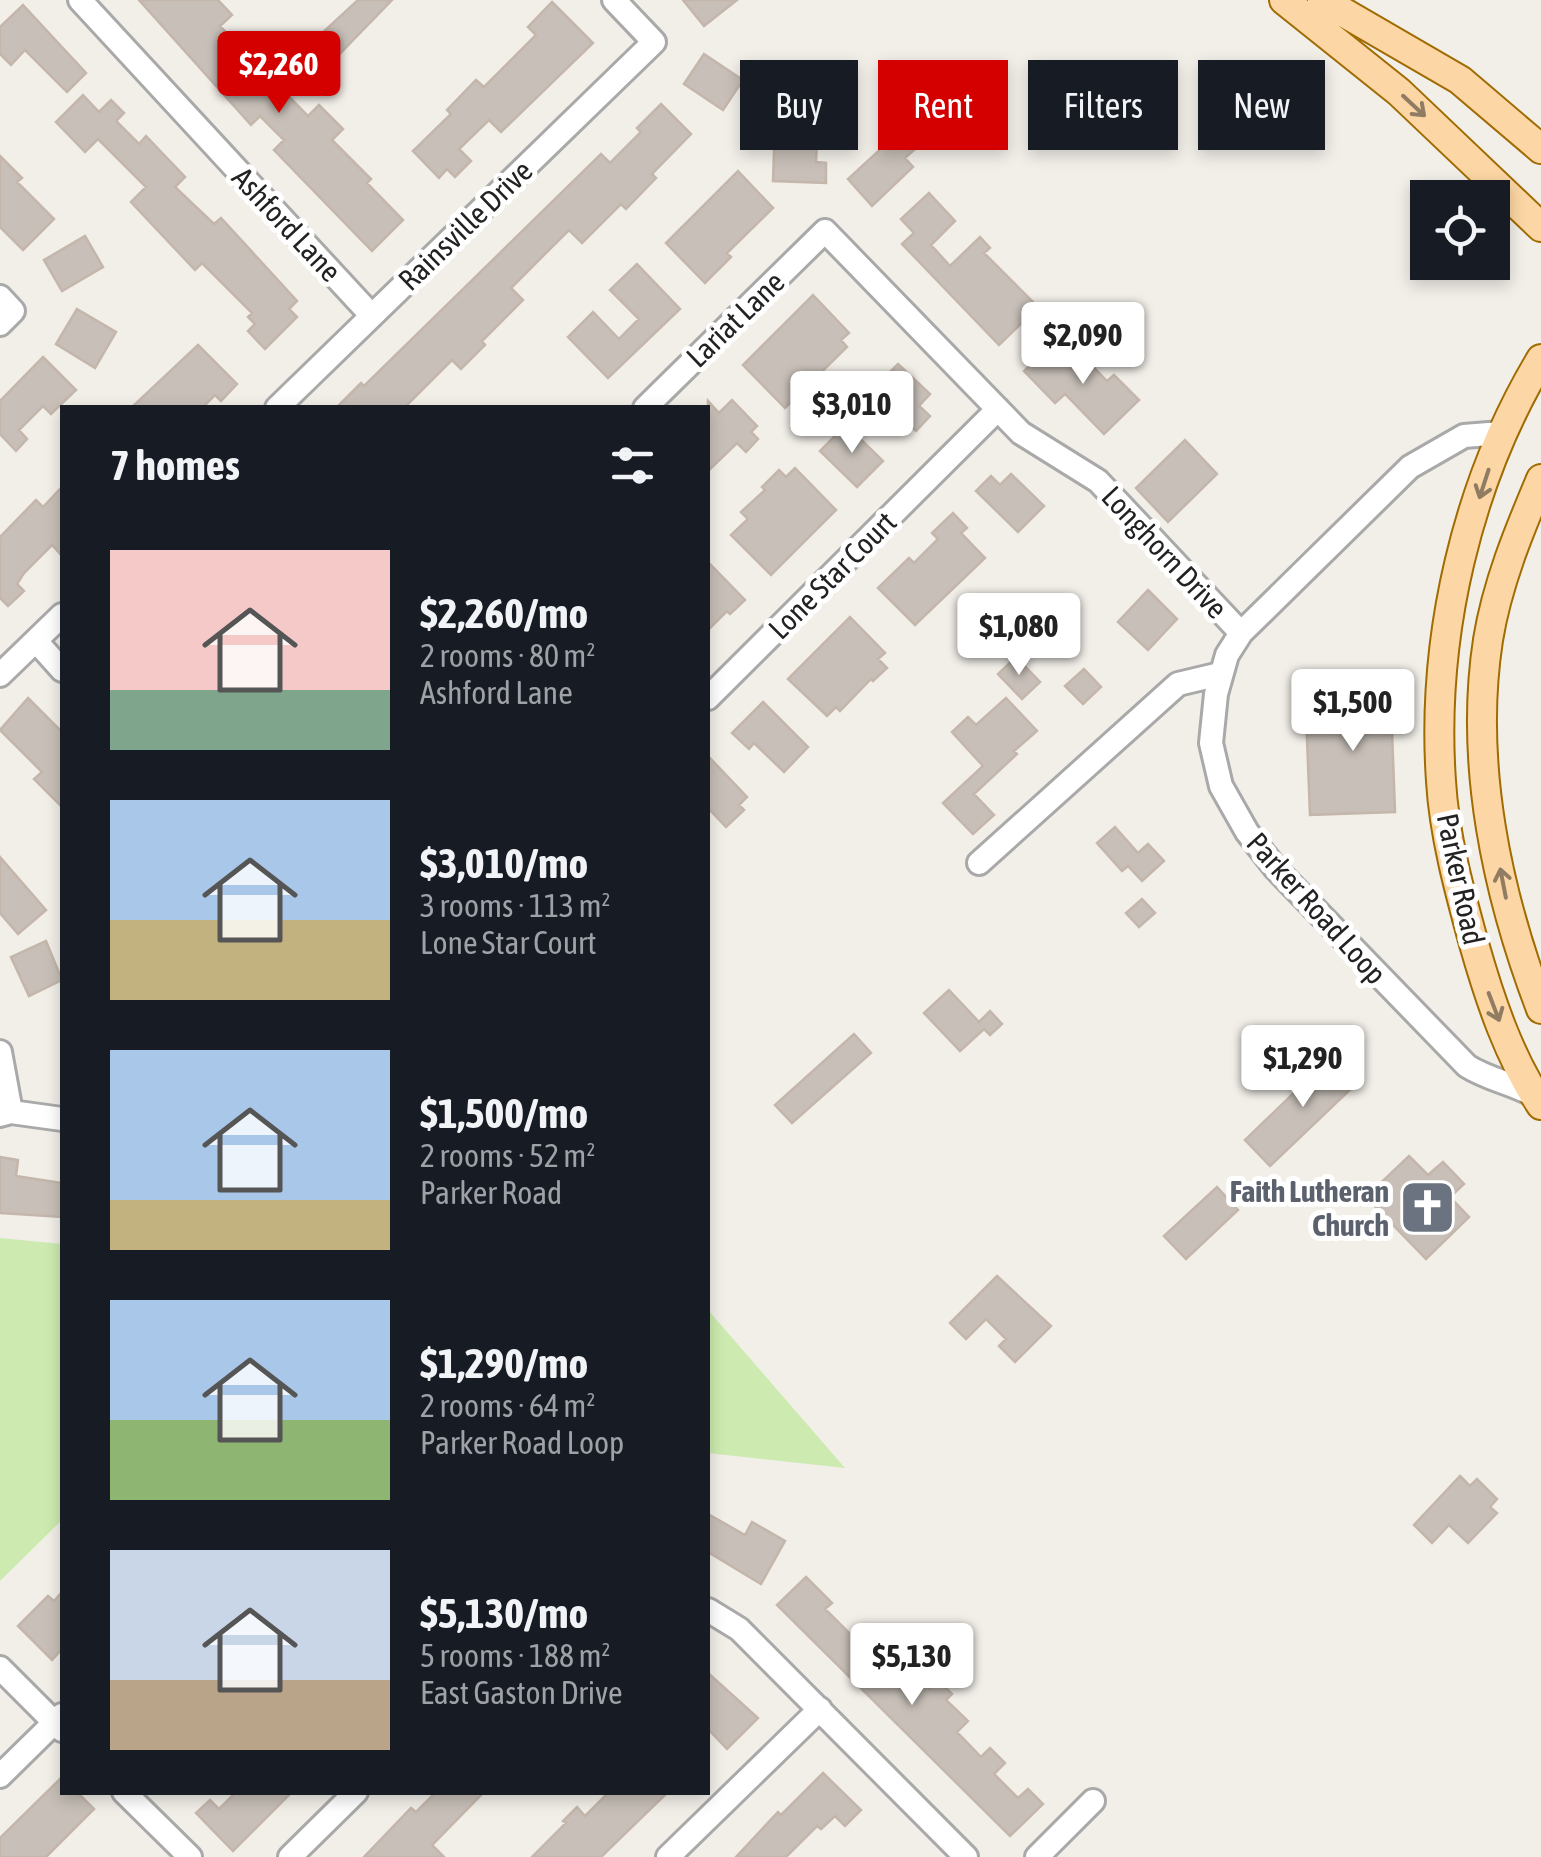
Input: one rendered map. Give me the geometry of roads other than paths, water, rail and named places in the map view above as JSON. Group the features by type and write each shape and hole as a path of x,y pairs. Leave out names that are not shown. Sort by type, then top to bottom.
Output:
{"main road":[{"path":"1284,0 1398,92 1541,227"},
{"path":"1322,0 1460,80 1541,150"},
{"name":"Parker Road","path":"1539,1097 1486,987 1469,926 1440,782 1444,640 1476,510 1501,433 1541,359"},
{"name":"Parker Road","path":"1541,479 1505,568 1488,639 1482,706 1484,778 1504,886 1520,954 1541,1009"}],"street":[{"name":"Ashford Lane","path":"80,0 372,316"},
{"name":"Rainsville Drive","path":"280,405 654,42 614,0"},
{"name":"Lariat Lane","path":"648,405 825,231"},
{"name":"Longhorn Drive","path":"825,231 1022,434 1098,480 1241,633"},
{"name":"Lone Star Court","path":"710,696 998,409"},
{"name":"Parker Road Loop","path":"1501,433 1464,436 1410,467 1241,633 1220,674 1210,744 1221,786 1246,832 1276,869 1467,1066 1498,1083 1539,1097"},
{"path":"0,676 60,617"},
{"path":"36,641 60,668"},
{"path":"979,862 1178,684 1220,674"},
{"path":"0,1052 6,1113 60,1118"},
{"path":"710,1611 739,1629 966,1857"},
{"path":"0,1668 60,1722 0,1776"},
{"path":"668,1857 820,1709"},
{"path":"127,1795 190,1857"},
{"path":"290,1857 353,1795"},
{"path":"1038,1857 1093,1801"}],"place":[{"name":"Faith Lutheran Church","path":"1428,1208"}]}
